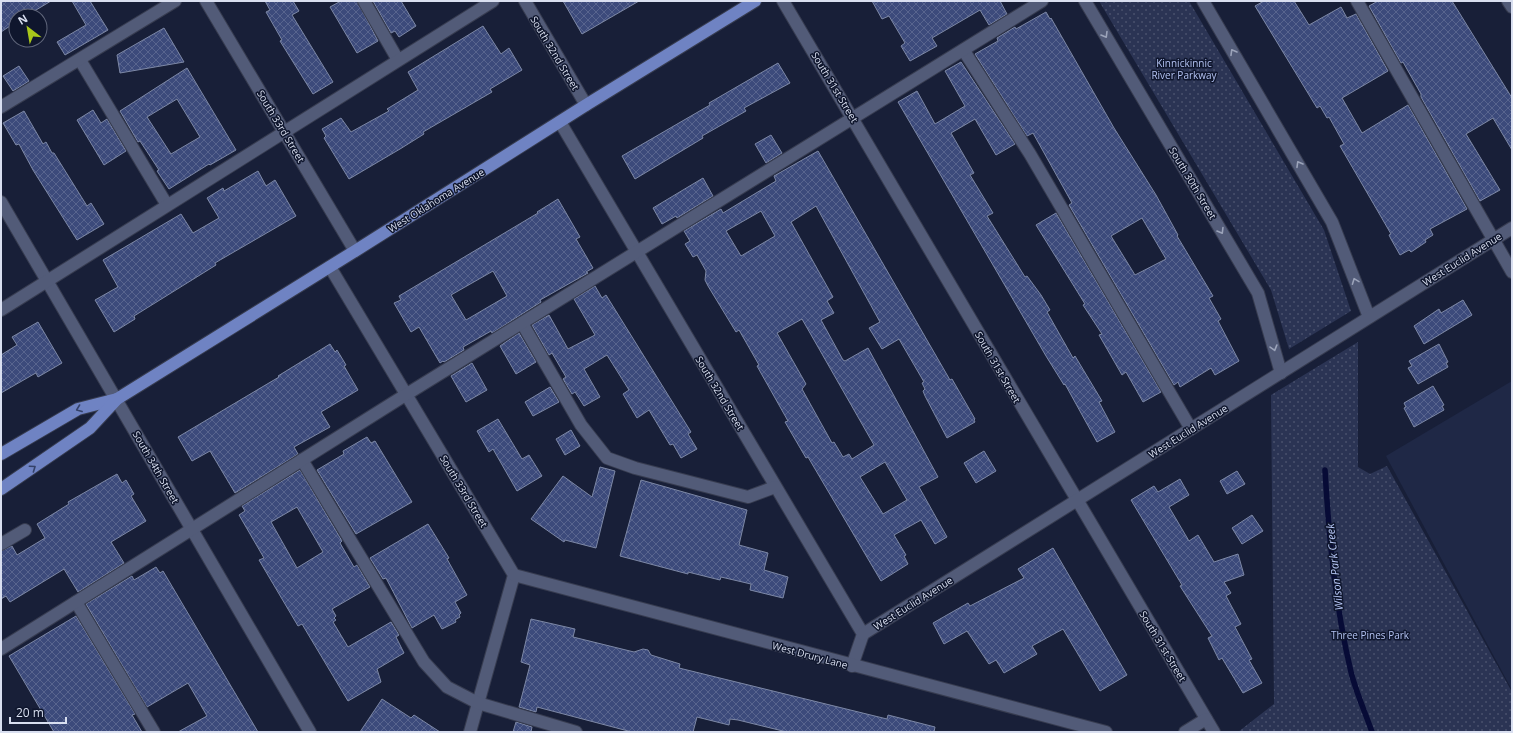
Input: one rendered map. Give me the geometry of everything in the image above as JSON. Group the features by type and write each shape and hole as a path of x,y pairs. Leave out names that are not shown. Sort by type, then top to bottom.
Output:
{"main road":[{"name":"West Oklahoma Avenue","path":"1,454 78,409 117,398 355,252 586,105 755,1"},
{"name":"West Oklahoma Avenue","path":"1,490 90,428 117,398"}],"street":[{"path":"1,108 175,1"},
{"name":"South 33rd Street","path":"206,1 355,252"},
{"path":"364,1 398,60"},
{"path":"1,310 493,1"},
{"name":"South 32nd Street","path":"525,1 586,105"},
{"name":"South 31st Street","path":"783,1 1214,732"},
{"path":"1,649 407,394 964,51 1042,1"},
{"name":"South 30th Street","path":"1085,1 1258,293 1281,373"},
{"path":"1203,1 1332,222 1369,318"},
{"path":"1357,1 1512,272"},
{"path":"1508,1 1512,7"},
{"path":"964,51 1030,154 1191,429"},
{"path":"80,60 167,205"},
{"name":"South 32nd Street","path":"560,122 863,634"},
{"name":"South 34th Street","path":"1,202 117,398 310,732"},
{"name":"West Euclid Avenue","path":"863,634 1512,228"},
{"name":"South 33rd Street","path":"330,267 514,575"},
{"path":"522,323 581,426 607,458 635,468 748,497 775,487"},
{"path":"302,460 424,662 447,687 478,703 576,732"},
{"path":"1,544 25,530"},
{"path":"470,732 514,575"},
{"name":"West Drury Lane","path":"514,575 852,666 1106,732"},
{"path":"76,602 154,732"},
{"path":"852,666 863,634"},
{"path":"1185,732 1206,719"}],"shaded area":[{"path":"1512,381 1512,690 1386,456"}],"green space":[{"name":"Kinnickinnic River Parkway","path":"1099,1 1189,1 1324,230 1351,311 1289,349 1271,290"},
{"name":"Three Pines Park","path":"1358,342 1358,467 1370,474 1387,466 1512,692 1512,732 1238,732 1274,704 1271,395"}],"building":[{"path":"1,1 51,1 39,8 8,8 8,27 1,32"},
{"path":"72,1 90,1 108,30 65,55 57,42 86,25"},
{"path":"265,1 293,1 299,11 292,15 333,82 313,94 280,41 282,40 266,12 270,10"},
{"path":"341,1 357,1 378,41 357,53 330,7"},
{"path":"373,1 401,1 416,26 399,37 395,31 391,33"},
{"path":"563,1 639,1 582,34"},
{"path":"872,1 1000,1 1007,14 989,25 980,10 932,38 937,46 910,61 901,46 905,43 889,16 882,19"},
{"path":"1264,1 1294,1 1309,25 1341,7 1347,18 1356,14 1388,71 1342,98 1362,133 1408,105 1467,209 1430,229 1433,235 1425,240 1426,242 1411,252 1409,250 1400,255 1389,235 1391,234 1340,146 1344,144 1329,117 1327,118 1320,106 1317,108 1255,6"},
{"path":"1378,1 1452,1 1512,98 1512,150 1493,118 1466,134 1500,190 1480,201 1421,97 1421,94 1403,62 1401,63 1369,6"},
{"path":"1046,12 1050,19 1051,18 1114,128 1156,195 1178,235 1177,236 1213,296 1209,298 1221,319 1218,321 1239,361 1215,375 1211,368 1180,387 1178,382 1174,385 1069,205 1072,203 1033,133 1027,136 975,54 998,41 997,38 1015,27 1016,29","holes":["1142,218 1166,259 1135,275 1111,236"]},
{"path":"483,26 501,54 509,48 522,70 490,89 492,92 423,132 424,134 349,179 324,138 326,136 322,129 341,118 351,132 389,111 387,109 418,90 408,72"},
{"path":"164,28 184,62 120,73 117,55"},
{"path":"961,62 1015,144 996,155 975,119 951,133 974,173 970,175 993,213 987,216 1025,277 1027,276 1041,295 1050,310 1047,312 1073,358 1075,356 1102,401 1099,402 1115,432 1097,442 1065,384 1064,385 1046,356 898,102 917,91 935,124 965,106 945,71"},
{"path":"778,63 790,83 744,108 746,111 702,136 703,138 635,179 622,156 710,105 709,103"},
{"path":"19,66 29,81 13,91 3,76"},
{"path":"187,68 236,150 210,165 209,164 169,189 157,171 159,170 140,141 138,142 120,111","holes":["177,99 200,137 171,154 147,117"]},
{"path":"93,110 101,123 107,119 126,151 104,165 77,120"},
{"path":"24,111 43,144 46,142 87,206 91,203 104,224 77,240 33,170 19,144 16,145 3,123"},
{"path":"771,135 782,153 766,163 755,144"},
{"path":"818,151 950,380 952,379 975,419 975,422 947,438 925,396 923,391 925,389 922,383 924,382 899,339 882,349 869,328 880,322 816,206 791,222 833,297 827,301 834,313 821,320 843,360 845,361 868,348 938,477 919,487 947,537 935,544 921,520 894,535 906,555 904,556 908,564 881,581 808,457 806,458 785,422 788,421 757,366 759,365 739,330 736,332 708,286 705,280 706,271 697,255 693,257 685,244 690,241 684,231 721,209 723,213 776,181 774,176","holes":["761,211 775,236 741,256 726,231","802,319 874,445 852,459 849,454 843,457 834,442 832,443 802,389 806,384 777,333","885,462 907,500 883,514 860,477"]},
{"path":"258,171 266,186 275,180 296,216 215,263 216,265 134,316 135,319 114,332 95,300 118,287 103,260 181,214 193,233 219,218 207,198 223,188 224,191"},
{"path":"703,178 713,196 677,218 676,216 662,224 653,208"},
{"path":"558,199 580,237 576,239 593,268 586,272 588,273 540,300 541,302 492,333 491,331 463,347 464,350 440,363 419,327 411,332 394,303 401,300 399,296 538,213 537,212","holes":["493,271 507,296 466,320 451,295"]},
{"path":"1056,213 1161,392 1143,402 1126,372 1122,375 1099,335 1102,334 1083,305 1085,304 1036,225"},
{"path":"595,286 602,298 606,295 691,432 688,434 697,449 681,458 673,444 670,445 649,410 637,418 623,394 629,390 607,355 584,369 600,397 584,406 575,392 572,394 563,379 566,377 552,353 549,355 532,325 549,315 568,349 595,335 574,299"},
{"path":"1463,300 1472,315 1424,344 1414,326 1439,309 1441,313"},
{"path":"38,322 62,363 38,377 36,373 1,393 1,355 17,345 12,337"},
{"path":"519,333 536,362 516,374 500,346"},
{"path":"330,344 335,352 337,350 346,365 344,366 358,390 321,412 330,427 294,447 298,454 235,493 210,451 192,461 178,437 279,377 278,376"},
{"path":"1439,344 1448,362 1446,363 1448,367 1418,384 1408,368 1412,366 1409,361"},
{"path":"472,363 487,390 466,402 451,376"},
{"path":"1433,386 1444,405 1442,406 1444,410 1414,427 1404,408 1406,407 1404,403"},
{"path":"550,387 559,402 533,416 525,402"},
{"path":"498,419 522,459 529,455 542,476 517,491 493,449 489,452 477,431"},
{"path":"571,430 580,446 565,455 556,439"},
{"path":"367,437 371,443 375,441 412,502 356,534 317,470 344,454 343,451"},
{"path":"984,451 996,471 976,483 964,463"},
{"path":"600,467 615,471 596,548 565,540 564,542 531,519 563,476 592,497"},
{"path":"300,470 342,541 340,543 354,567 357,565 370,587 332,609 336,616 334,618 336,620 333,622 348,647 391,622 399,635 396,637 404,653 377,669 381,682 348,701 302,624 298,626 259,560 264,558 239,515 245,511 242,506","holes":["297,507 323,552 297,568 271,522"]},
{"path":"1237,471 1245,484 1227,494 1220,481"},
{"path":"117,474 122,483 126,480 134,494 131,496 146,521 111,542 124,563 78,592 64,569 10,602 6,596 1,599 1,551 12,546 17,555 45,538 37,524 69,504 68,502"},
{"path":"1180,479 1189,495 1169,507 1189,541 1198,535 1214,562 1238,554 1244,575 1224,582 1231,593 1226,596 1241,624 1235,627 1252,659 1249,660 1262,683 1243,693 1222,658 1219,660 1208,638 1212,636 1180,586 1182,585 1131,500 1154,486 1158,492"},
{"path":"641,480 747,510 739,545 768,553 764,570 788,577 783,598 750,590 751,584 721,577 720,580 688,572 688,574 620,556"},
{"path":"1252,515 1263,531 1242,544 1232,528"},
{"path":"428,524 449,558 447,559 467,595 455,602 461,613 459,615 460,617 455,620 456,622 442,629 434,615 412,628 386,578 383,579 370,558"},
{"path":"1053,548 1127,675 1100,691 1063,629 1032,646 1037,654 1004,673 996,660 989,664 967,631 944,644 933,623 968,603 970,606 1024,578 1018,569"},
{"path":"156,567 160,573 163,571 258,732 178,732 207,716 188,683 147,707 86,604 132,576 134,580"},
{"path":"76,616 135,714 132,715 142,732 54,732 9,656"},
{"path":"531,619 575,629 573,637 634,652 643,649 648,650 651,655 680,664 679,668 887,719 888,715 935,727 934,732 787,732 738,720 730,719 729,725 697,717 693,732 632,732 537,707 536,712 519,707 530,665 521,662"},
{"path":"382,699 411,718 414,715 440,732 360,732"},
{"path":"516,722 532,727 531,732 513,732"}],"waterway":[{"name":"Wilson Park Creek","path":"1325,470 1328,521 1337,597 1345,647 1353,680 1372,732"}]}
